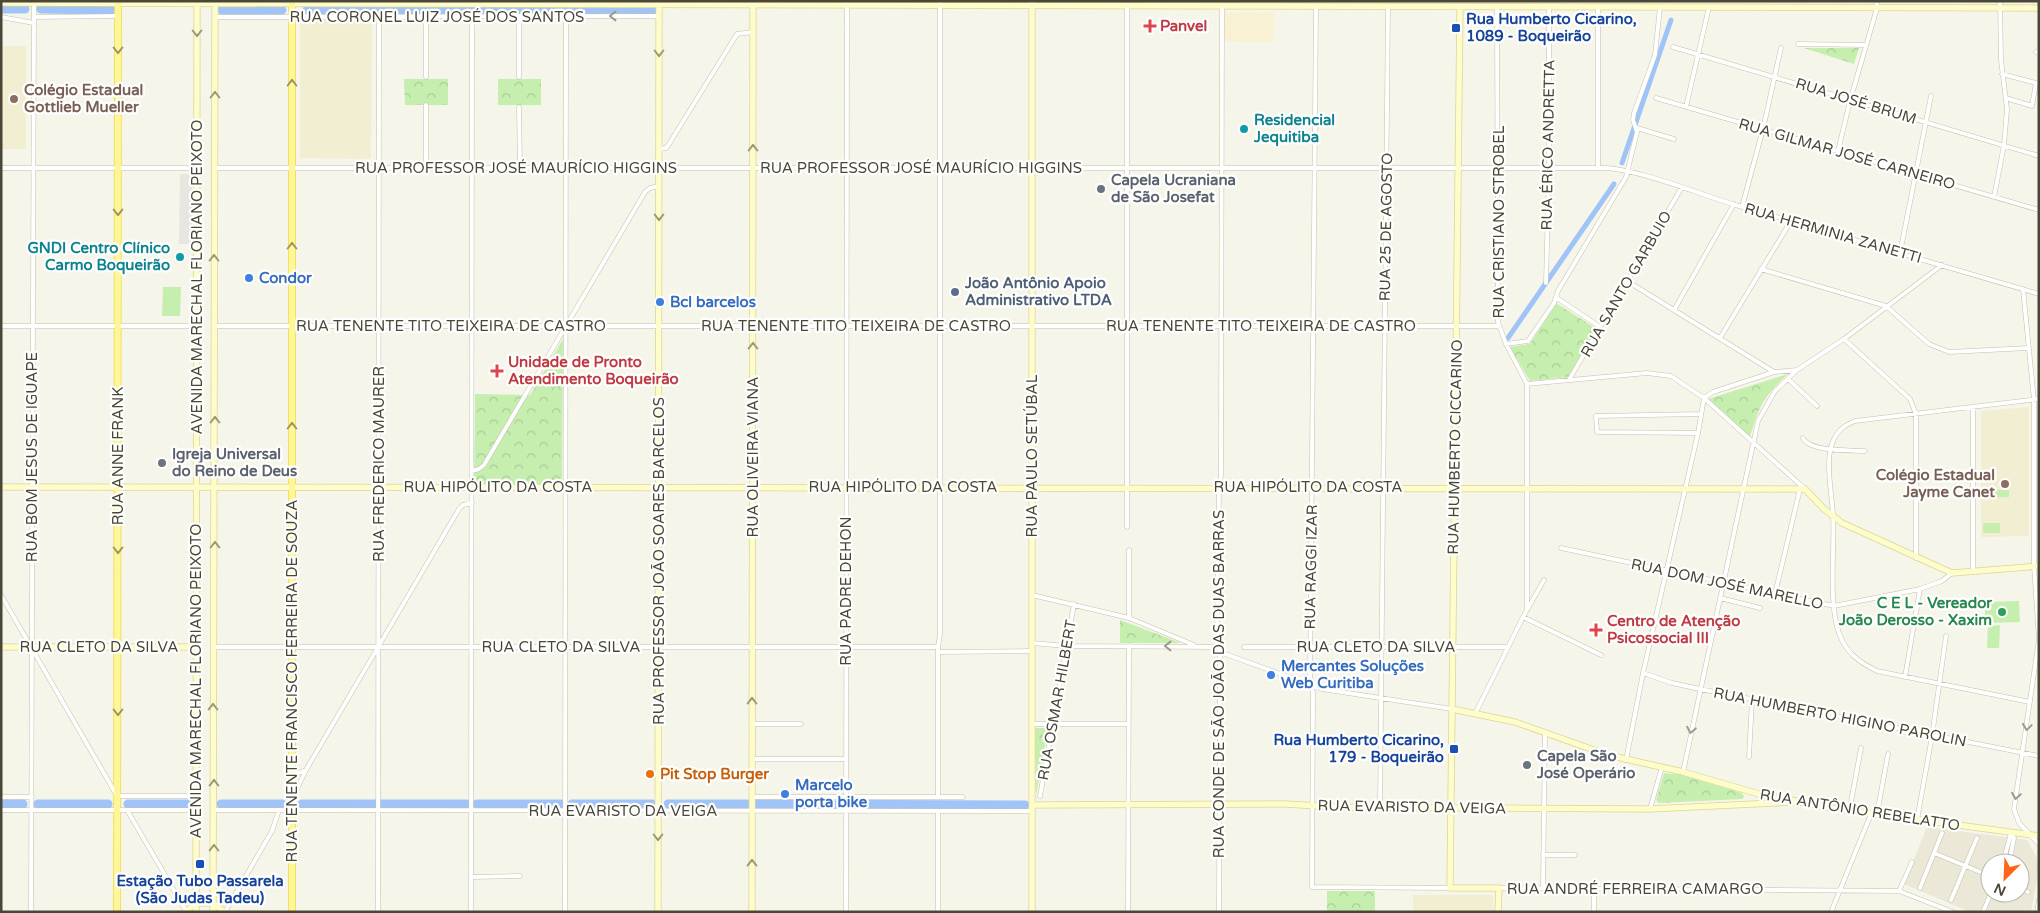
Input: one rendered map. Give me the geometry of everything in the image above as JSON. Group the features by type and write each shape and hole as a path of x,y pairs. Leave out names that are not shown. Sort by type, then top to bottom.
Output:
{"main road":[{"name":"RUA ANNE FRANK","path":"117,912 118,2"},
{"name":"RUA TENENTE FRANCISCO FERREIRA DE SOUZA","path":"292,3 292,912"}],"street":[{"name":"RUA CORONEL LUIZ JOSÉ DOS SANTOS","path":"1,4 34,2 659,3 1032,4 1127,7 1197,4 1222,7 1283,4 1316,7 1360,4 1388,7 1439,4 1460,7 1497,7 1521,4 1549,7 1660,7 1672,4 1709,7 1745,4 2000,4 2039,8"},
{"name":"RUA BOM JESUS DE IGUAPE","path":"31,912 34,2"},
{"name":"AVENIDA MARECHAL FLORIANO PEIXOTO","path":"196,912 197,2"},
{"name":"AVENIDA MARECHAL FLORIANO PEIXOTO","path":"213,912 215,2"},
{"name":"RUA PROFESSOR JOÃO SOARES BARCELOS","path":"658,912 659,3"},
{"name":"RUA OLIVEIRA VIANA","path":"752,912 753,4"},
{"name":"RUA PADRE DEHON","path":"846,912 847,4"},
{"path":"938,797 938,650 940,634 940,4"},
{"name":"RUA PAULO SETÚBAL","path":"1032,4 1032,912"},
{"path":"1838,151 1876,4"},
{"path":"1994,197 2004,145 2007,109 2002,74 2000,4"},
{"path":"1127,7 1127,527"},
{"name":"RUA CONDE DE SÃO JOÃO DAS DUAS BARRAS","path":"1219,912 1220,652 1217,647 1219,487 1221,471 1222,7"},
{"name":"RUA RAGGI IZAR","path":"1312,887 1313,692 1310,685 1310,647 1316,7"},
{"name":"RUA 25 DE AGOSTO","path":"1380,808 1388,7"},
{"name":"RUA HUMBERTO CICCARINO","path":"1450,888 1460,7"},
{"name":"RUA CRISTIANO STROBEL","path":"1497,7 1499,326 1526,384 1528,487 1527,610"},
{"name":"RUA ÉRICO ANDRETTA","path":"1546,283 1549,168 1549,7"},
{"path":"1598,7 1598,168"},
{"path":"1506,344 1528,341 1557,298 1558,291 1624,184 1636,137 1634,113 1655,55 1660,7"},
{"path":"1686,107 1709,7"},
{"path":"34,17 118,16"},
{"path":"426,16 426,77"},
{"path":"471,912 472,16"},
{"path":"519,16 519,77"},
{"path":"565,912 566,16"},
{"name":"RUA CORONEL LUIZ JOSÉ DOS SANTOS","path":"215,17 659,16"},
{"path":"1,17 34,23"},
{"name":"RUA FREDERICO MAURER","path":"378,912 379,17"},
{"path":"659,149 666,148 669,144 737,34 753,32"},
{"path":"1798,44 1866,45"},
{"name":"RUA JOSÉ BRUM","path":"1673,48 2039,156"},
{"path":"1742,207 1764,129 1781,48"},
{"path":"2002,74 2036,83 2032,106 2006,98"},
{"path":"1900,253 1931,96"},
{"name":"RUA GILMAR JOSÉ CARNEIRO","path":"1656,98 2039,210"},
{"path":"426,105 426,168"},
{"path":"520,107 520,168"},
{"path":"1636,126 1674,139"},
{"path":"1,168 198,168"},
{"name":"RUA PROFESSOR JOSÉ MAURÍCIO HIGGINS","path":"214,168 1598,168 1627,172"},
{"name":"RUA HERMINIA ZANETTI","path":"1627,172 2039,294"},
{"path":"472,471 484,465 644,192 659,186"},
{"name":"RUA SANTO GARBUIO","path":"1569,380 1682,187"},
{"path":"1674,310 1734,204"},
{"path":"1720,338 1791,221"},
{"path":"1683,772 1758,422 1765,407 1775,391 1797,370 1844,339 1942,265"},
{"path":"1761,269 1886,306 1929,344 1938,349 1949,352 2029,348"},
{"path":"1627,281 1774,372"},
{"path":"2023,289 2036,399 2036,566 2039,640 2014,809 2019,823 2039,844"},
{"path":"1557,298 1600,327"},
{"path":"1,326 198,326"},
{"name":"RUA TENENTE TITO TEIXEIRA DE CASTRO","path":"214,326 1499,326"},
{"path":"1844,339 1910,399 1916,414 1916,558"},
{"path":"1626,760 1643,673 1698,433 1704,398 1713,392 1774,372 1797,370"},
{"path":"1526,384 1647,373 1671,376 1704,398 1833,517 1916,558 1952,573"},
{"path":"1788,380 1817,406"},
{"path":"2030,702 1878,671 1860,662 1846,649 1838,631 1834,606 1830,450 1838,431 1844,425 1855,421 2036,399"},
{"path":"1973,407 1973,571"},
{"path":"1698,433 1597,432 1596,416 1700,414"},
{"path":"1803,438 1809,445 1830,450 1865,451"},
{"name":"RUA HIPÓLITO DA COSTA","path":"1,486 1686,487 1803,489"},
{"path":"1775,594 1803,489"},
{"path":"292,800 306,770 459,509 463,505 472,503"},
{"name":"RUA DOM JOSÉ MARELLO","path":"1561,548 1834,606 1920,589 1942,581 1952,573 2036,566"},
{"path":"1129,550 1129,618"},
{"path":"1476,712 1523,616 1544,580"},
{"path":"1905,677 1920,589"},
{"path":"1,595 118,796 196,796"},
{"path":"1032,595 1129,618 1198,646"},
{"path":"1720,598 1760,608"},
{"name":"RUA OSMAR HILBERT","path":"1040,796 1074,604"},
{"path":"1523,616 1601,655"},
{"path":"1916,820 1932,736 1946,636"},
{"path":"1032,643 1066,646 1217,647"},
{"path":"1128,912 1129,646"},
{"name":"RUA CLETO DA SILVA","path":"1,647 197,647"},
{"name":"RUA CLETO DA SILVA","path":"213,647 846,647 1032,651"},
{"name":"RUA CLETO DA SILVA","path":"1244,647 1508,647"},
{"name":"RUA ANTÔNIO REBELATTO","path":"1220,652 1328,690 1476,712 1545,732 1626,760 1683,772 1746,791 1793,802 2039,836"},
{"name":"RUA HUMBERTO HIGINO PAROLIN","path":"1643,673 1672,683 1752,700 2039,756"},
{"path":"1748,757 1752,700"},
{"path":"752,724 801,724"},
{"path":"1032,724 1128,724"},
{"path":"1543,888 1545,732"},
{"path":"1856,811 1851,802 1862,748"},
{"path":"1831,912 1874,814 1888,754"},
{"path":"752,759 846,759"},
{"path":"1650,809 1662,767"},
{"path":"292,770 299,773 306,770"},
{"path":"1746,791 1746,804"},
{"path":"1,797 32,797"},
{"path":"752,797 962,797"},
{"name":"RUA EVARISTO DA VEIGA","path":"214,810 938,811 1220,804 1380,808 1650,809 1793,802"},
{"path":"1,810 195,810"},
{"path":"127,810 186,911 195,903 214,903 224,912 272,831 279,810"},
{"path":"938,811 938,912"},
{"path":"1920,888 1942,833"},
{"path":"2006,853 2011,833"},
{"path":"2011,833 2014,838 2011,853"},
{"path":"1951,900 1977,838"},
{"path":"1934,852 1980,872"},
{"path":"1543,855 1575,855"},
{"path":"1899,891 1912,862"},
{"path":"472,877 520,876"},
{"name":"RUA ANDRÉ FERREIRA CAMARGO","path":"1312,887 1899,891 1953,912"},
{"path":"1498,912 1499,888"},
{"path":"1594,889 1594,912"},
{"path":"2037,912 2039,900"}],"shaded area":[{"path":"1224,12 1274,13 1273,42 1224,41"},
{"path":"300,20 372,20 371,159 300,158"},
{"name":"Colégio Estadual Gottlieb Mueller","path":"1,46 26,46 26,149 1,149"},
{"path":"180,174 192,174 192,244 179,244"},
{"name":"Colégio Estadual Jayme Canet","path":"2029,407 2029,536 1981,537 1981,411"},
{"path":"1927,827 2027,840 2037,858 2039,868 2031,912 1970,912 1904,884"},
{"path":"1413,895 1493,895 1493,912 1413,912"}],"green space":[{"path":"1804,48 1859,48 1854,64"},
{"path":"404,79 448,79 448,105 405,105"},
{"path":"498,79 541,79 541,105 498,105"},
{"path":"163,287 181,287 180,316 162,316"},
{"path":"1556,303 1597,329 1568,377 1530,381 1510,347 1530,344"},
{"path":"563,339 562,485 474,485 475,394 530,395"},
{"path":"1788,374 1763,402 1750,437 1708,399"},
{"path":"1983,490 2009,490 2009,497 1983,498"},
{"path":"1983,523 2000,523 2000,533 1983,533"},
{"name":"C E L - Vereador João Derosso - Xaxim","path":"2019,601 2020,622 1985,623 1985,602"},
{"path":"1120,620 1181,643 1120,643"},
{"path":"2000,625 1999,648 1987,648 1988,626"},
{"path":"1035,728 1048,728 1036,795"},
{"path":"1664,773 1682,775 1742,793 1744,797 1742,799 1659,803 1656,800"},
{"path":"1327,891 1375,891 1375,912 1327,912"}],"waterway":[{"path":"1,9 25,9"},
{"path":"41,9 111,10"},
{"path":"222,10 282,10"},
{"path":"307,10 653,11"},
{"path":"1622,163 1671,20"},
{"path":"1508,338 1614,184"},
{"path":"1,804 23,804"},
{"path":"38,804 108,804"},
{"path":"128,804 187,804"},
{"path":"221,804 282,804"},
{"path":"302,804 466,804"},
{"path":"477,804 561,804"},
{"path":"572,804 652,804"},
{"path":"668,804 747,804"},
{"path":"757,804 1025,805"}],"place":[{"name":"Panvel","path":"1150,26"},
{"name":"Rua Humberto Cicarino, 1089 - Boqueirão","path":"1456,28"},
{"name":"Colégio Estadual Gottlieb Mueller","path":"14,99"},
{"name":"Residencial Jequitiba","path":"1244,129"},
{"name":"Capela Ucraniana de São Josefat","path":"1101,189"},
{"name":"GNDI Centro Clínico Carmo Boqueirão","path":"180,257"},
{"name":"Condor","path":"249,278"},
{"name":"João Antônio Apoio Administrativo LTDA","path":"955,292"},
{"name":"Bcl barcelos","path":"660,302"},
{"name":"Unidade de Pronto Atendimento Boqueirão","path":"497,371"},
{"name":"Igreja Universal do Reino de Deus","path":"162,463"},
{"name":"Colégio Estadual Jayme Canet","path":"2005,484"},
{"name":"C E L - Vereador João Derosso - Xaxim","path":"2002,612"},
{"name":"Centro de Atenção Psicossocial III","path":"1596,630"},
{"name":"Mercantes Soluções Web Curitiba","path":"1271,675"},
{"name":"Rua Humberto Cicarino, 179 - Boqueirão","path":"1454,749"},
{"name":"Capela São José Operário","path":"1527,765"},
{"name":"Pit Stop Burger","path":"650,774"},
{"name":"Marcelo porta bike","path":"785,794"},
{"name":"Estação Tubo Passarela (São Judas Tadeu)","path":"200,864"}]}
